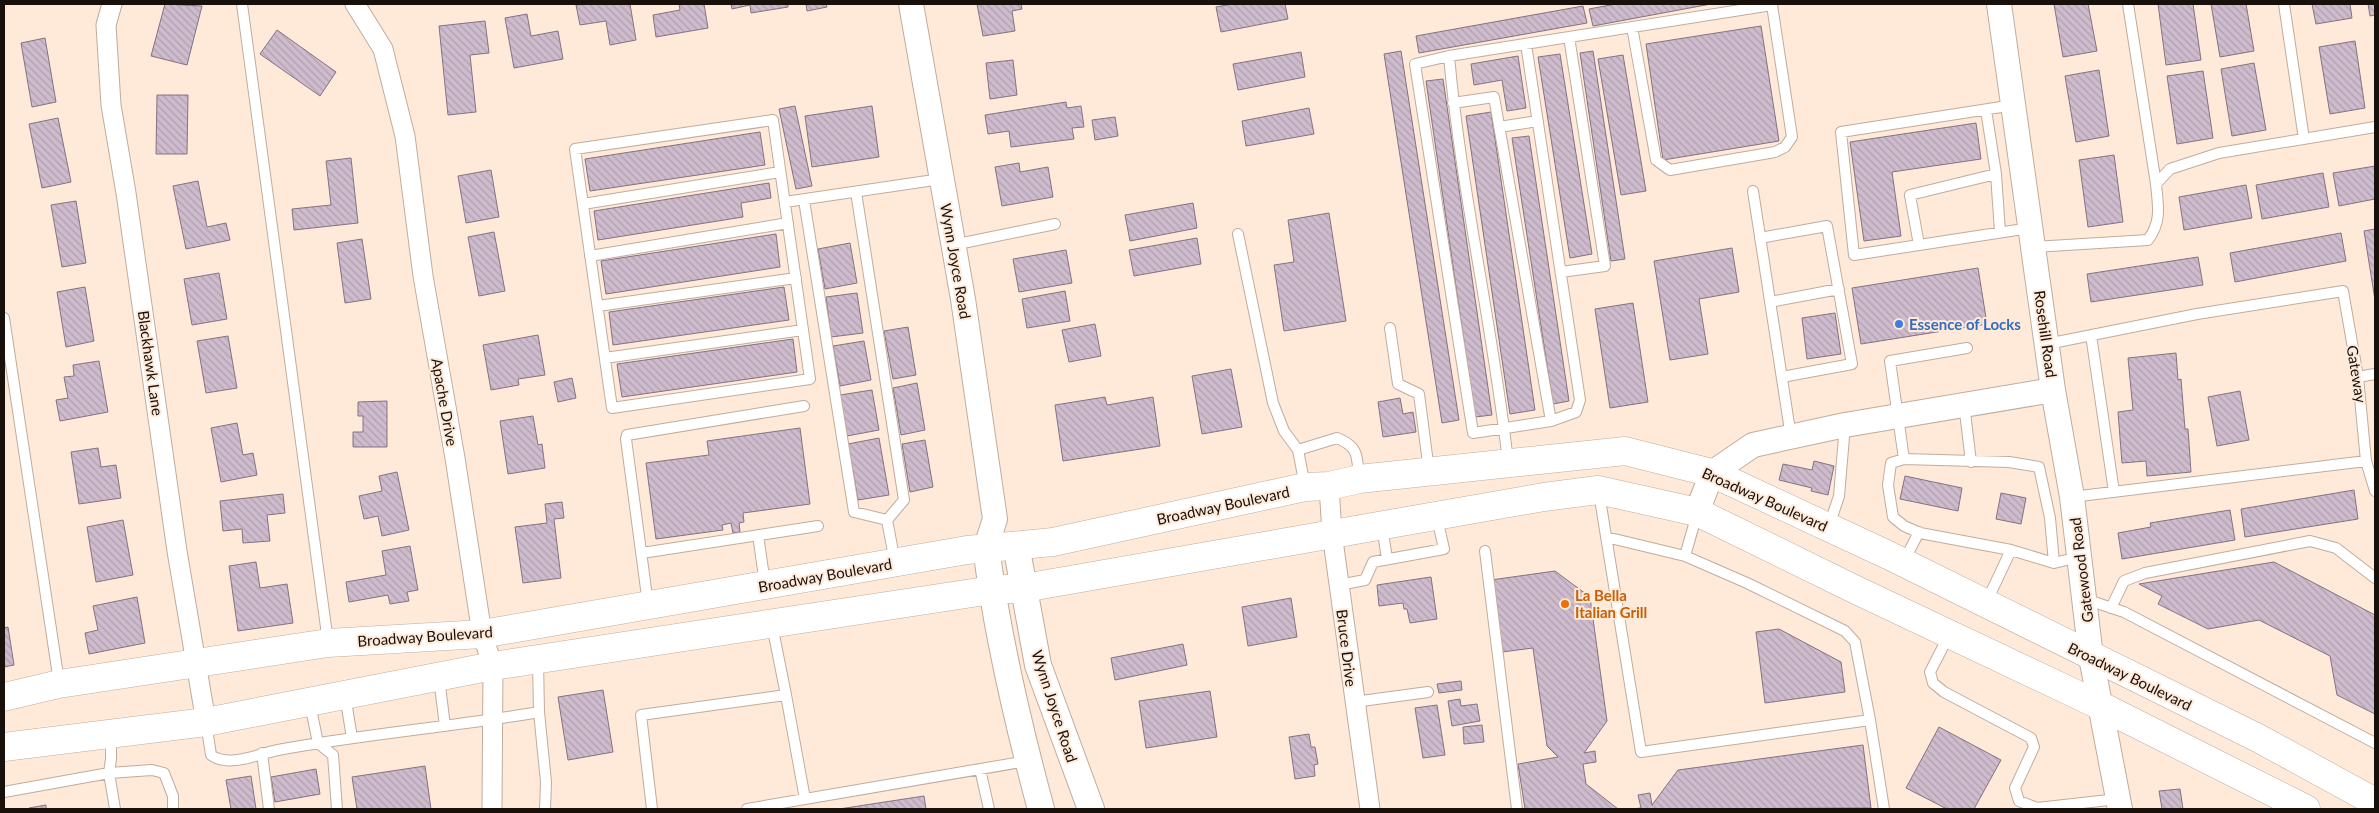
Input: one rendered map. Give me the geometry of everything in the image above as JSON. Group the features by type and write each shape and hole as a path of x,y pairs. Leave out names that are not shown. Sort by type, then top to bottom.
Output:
{"main road":[{"name":"Broadway Boulevard","path":"4,697 59,684 328,643 482,634 986,547 1053,542 1359,479 1625,450 1712,473 1828,527 2258,738 2375,802"},
{"path":"4,747 206,722 493,666 992,590 1024,588 1382,524 1552,495 1598,490 1697,512 2101,706 2306,809"},
{"name":"Wynn Joyce Road","path":"1016,545 1038,664 1091,809"},
{"name":"Wynn Joyce Road","path":"986,547 992,590 1028,761 1042,809"},
{"path":"765,585 771,624"}],"street":[{"name":"Blackhawk Lane","path":"112,4 106,25 111,105 126,193 177,551 206,722"},
{"name":"Apache Drive","path":"355,4 383,49 406,136 423,276 455,458 482,634 493,666 492,809"},
{"name":"Wynn Joyce Road","path":"911,4 963,300 995,519 986,547"},
{"name":"Rosehill Road","path":"1712,473 1753,445 1898,415 2053,390 1999,4"},
{"name":"Gatewood Road","path":"2053,390 2072,497 2091,657 2119,804"},
{"path":"1697,512 1712,473"},
{"name":"Bruce Drive","path":"1317,487 1332,533 1370,809"},
{"name":"Wynn Joyce Road","path":"995,519 1016,545"}],"lane":[{"path":"242,4 328,643"},
{"path":"2014,105 1840,132 1854,255 2000,232 2033,238 2148,240 2157,228 2156,184 2128,4"},
{"path":"2284,4 2304,139"},
{"path":"1526,44 1580,400 1576,412 1551,422 1473,433 1416,64 1449,56 1632,27 1772,6 1792,137 1785,147 1775,152 1670,170 1656,160 1632,27"},
{"path":"1560,272 1605,266 1569,37"},
{"path":"1449,56 1453,103 1495,360 1508,463"},
{"path":"1453,103 1494,97 1551,422"},
{"path":"1986,110 1996,174 2000,232"},
{"path":"773,120 780,172 810,379 612,408 575,149 773,120"},
{"path":"1499,127 1538,121"},
{"path":"2156,184 2170,169 2219,153 2375,128"},
{"path":"583,204 780,172"},
{"path":"1919,245 1910,195 1996,174"},
{"path":"785,202 941,179"},
{"path":"1753,191 1792,437"},
{"path":"856,192 904,500 888,520 896,563"},
{"path":"804,200 854,512 888,520"},
{"path":"590,256 788,222"},
{"path":"953,244 1055,224"},
{"path":"1760,238 1827,226 1852,364 1782,377"},
{"path":"1238,234 1273,403 1284,431 1298,450 1317,487"},
{"path":"598,306 796,278"},
{"path":"1770,302 1839,289"},
{"name":"Gateway","path":"2047,344 2197,314 2343,291 2358,377 2366,462 2375,491"},
{"path":"4,318 59,684"},
{"path":"1390,328 1398,384 1419,394 1429,472"},
{"path":"605,358 803,330"},
{"path":"2091,335 2114,492"},
{"path":"1904,459 1890,361 1967,348"},
{"path":"2358,377 2375,374"},
{"path":"1964,404 1971,462"},
{"path":"648,605 627,435 804,406"},
{"path":"1828,527 1839,496 1845,425"},
{"path":"1298,450 1337,438 1349,443 1357,454 1359,479"},
{"path":"2054,563 2050,518 2039,467 2009,462 1904,459 1890,463 1888,485 1893,517 1904,526 1919,532 2012,550 2054,563 2079,557"},
{"path":"2072,497 2366,462"},
{"path":"1598,490 1641,752 1870,720"},
{"path":"1685,556 1697,512"},
{"path":"1339,585 1365,580 1373,562 1444,549 1436,515"},
{"path":"1382,524 1387,559"},
{"path":"642,553 818,526"},
{"path":"1903,563 1919,532"},
{"path":"758,536 765,585"},
{"path":"1606,537 1685,556 1747,582 1845,631 1855,642 1884,809"},
{"path":"2111,608 2124,581 2145,573 2310,541 2336,548 2375,578"},
{"path":"1986,604 2012,550"},
{"path":"1486,551 1517,809"},
{"path":"2084,599 2124,612 2375,743"},
{"path":"771,624 786,695 804,799"},
{"path":"1949,634 1930,672 1933,683 1944,692 2031,738 2034,746 2015,788 2019,801 2037,808 2119,804"},
{"path":"538,659 539,712 546,782 545,809"},
{"path":"439,676 446,726"},
{"path":"1354,702 1428,692"},
{"path":"345,695 352,738"},
{"path":"652,809 641,714 786,695"},
{"path":"310,702 318,743 333,755 337,809"},
{"path":"206,722 211,755 219,760 248,758 262,753 318,743 493,720 539,712"},
{"path":"111,734 112,759 109,773 115,809"},
{"path":"262,753 269,809"},
{"path":"747,809 1028,761"},
{"path":"980,769 989,809"},
{"path":"4,792 109,773 152,770 164,773 173,796 173,809"}],"building":[{"path":"165,4 202,6 187,65 151,56"},
{"path":"630,4 636,40 610,45 606,21 580,25 576,5"},
{"path":"679,4 704,4 708,28 656,37 653,15 680,10"},
{"path":"731,4 788,4 788,7 751,13 750,5 732,9"},
{"path":"806,4 826,4 827,7 807,11"},
{"path":"977,4 1021,4 1022,9 1012,11 1015,31 983,36"},
{"path":"1232,4 1285,4 1288,19 1221,32 1216,7"},
{"path":"1616,4 1711,4 1593,26 1589,9"},
{"path":"2054,4 2088,4 2097,51 2063,57"},
{"path":"2158,4 2193,4 2201,60 2166,65"},
{"path":"2211,4 2246,4 2254,51 2220,57"},
{"path":"2312,4 2350,4 2352,18 2316,24"},
{"path":"2368,4 2375,4 2375,15 2370,16"},
{"path":"1583,6 1587,23 1419,53 1416,36"},
{"path":"527,14 531,36 558,31 563,59 514,68 505,18"},
{"path":"485,21 489,53 470,55 476,112 448,115 439,26"},
{"path":"1761,26 1779,141 1663,160 1646,44"},
{"path":"277,30 336,72 320,96 260,54"},
{"path":"45,38 56,102 32,107 21,43"},
{"path":"2355,41 2365,108 2330,114 2319,47"},
{"path":"1401,51 1459,420 1442,423 1384,54"},
{"path":"1593,51 1625,259 1611,261 1580,53"},
{"path":"1301,52 1305,77 1238,90 1233,64"},
{"path":"1560,54 1592,254 1570,258 1538,57"},
{"path":"1623,55 1646,191 1621,195 1598,59"},
{"path":"1518,56 1526,108 1507,111 1502,80 1474,85 1471,64"},
{"path":"1013,60 1017,95 990,99 986,63"},
{"path":"2254,63 2266,130 2232,136 2221,69"},
{"path":"2099,70 2109,136 2076,142 2065,76"},
{"path":"2203,71 2213,138 2177,144 2167,76"},
{"path":"1443,79 1492,415 1475,417 1426,81"},
{"path":"157,95 188,95 187,154 156,154"},
{"path":"1066,102 1067,108 1081,106 1084,127 1072,128 1074,139 1011,147 1009,131 988,134 985,115"},
{"path":"795,106 812,186 796,189 779,109"},
{"path":"872,106 879,157 812,167 805,116"},
{"path":"1309,108 1314,134 1246,146 1242,121"},
{"path":"1491,112 1535,410 1510,414 1466,116"},
{"path":"1115,117 1118,136 1095,140 1092,120"},
{"path":"58,118 71,182 42,188 29,124"},
{"path":"1976,123 1981,159 1892,172 1901,236 1864,241 1850,142"},
{"path":"760,132 765,165 590,191 585,159"},
{"path":"1529,136 1569,401 1553,404 1512,138"},
{"path":"2114,155 2123,222 2088,227 2079,160"},
{"path":"351,158 358,223 294,230 292,209 331,205 326,161"},
{"path":"1019,163 1020,172 1048,167 1053,197 1002,206 995,167"},
{"path":"2375,166 2375,199 2339,206 2333,173"},
{"path":"491,170 499,217 466,223 458,176"},
{"path":"2323,173 2329,207 2262,219 2256,185"},
{"path":"198,181 207,227 226,223 230,240 186,249 173,186"},
{"path":"769,183 771,198 741,203 743,217 598,240 594,211"},
{"path":"2246,185 2252,218 2184,230 2179,197"},
{"path":"76,201 86,263 62,267 51,205"},
{"path":"1193,203 1197,228 1130,241 1125,215"},
{"path":"1329,213 1346,321 1284,331 1274,265 1294,262 1288,220"},
{"path":"2375,229 2375,300 2364,231"},
{"path":"494,232 505,291 479,296 468,237"},
{"path":"2341,233 2346,261 2235,282 2230,253"},
{"path":"776,234 780,267 606,294 601,261"},
{"path":"1197,238 1201,264 1134,276 1129,250"},
{"path":"362,239 371,299 345,303 337,243"},
{"path":"850,243 857,283 825,289 818,249"},
{"path":"1732,248 1739,292 1699,299 1708,354 1670,360 1654,261"},
{"path":"1066,250 1072,283 1019,292 1013,259"},
{"path":"2198,257 2203,285 2091,302 2087,274"},
{"path":"1978,268 1987,324 1861,344 1852,288"},
{"path":"219,273 227,319 192,325 184,279"},
{"path":"85,287 94,341 66,347 57,292"},
{"path":"784,287 789,320 613,345 609,312"},
{"path":"1065,291 1070,321 1027,328 1022,299"},
{"path":"857,293 863,333 831,337 826,297"},
{"path":"1633,303 1648,402 1610,408 1595,309"},
{"path":"1835,313 1841,354 1807,359 1802,318"},
{"path":"1095,324 1101,356 1069,362 1062,330"},
{"path":"908,327 916,375 893,379 884,331"},
{"path":"538,335 545,375 518,379 519,385 491,390 483,345"},
{"path":"228,336 237,388 206,393 197,341"},
{"path":"793,339 797,372 622,397 617,364"},
{"path":"864,341 871,380 840,386 833,346"},
{"path":"2176,353 2178,380 2181,379 2185,429 2188,429 2191,472 2147,476 2146,461 2122,463 2118,412 2133,410 2128,358"},
{"path":"99,361 108,412 60,421 56,400 68,398 64,377 74,376 73,365"},
{"path":"1231,369 1242,427 1202,434 1192,376"},
{"path":"572,378 576,398 558,402 554,382"},
{"path":"917,383 925,430 901,435 893,388"},
{"path":"872,390 879,430 847,436 840,395"},
{"path":"2240,391 2249,440 2217,446 2208,397"},
{"path":"1105,397 1107,405 1153,397 1160,446 1063,461 1055,405"},
{"path":"1400,398 1403,414 1413,412 1416,432 1383,437 1378,402"},
{"path":"387,401 387,447 353,447 353,432 363,432 363,416 358,416 358,402"},
{"path":"533,416 538,445 542,444 545,468 508,474 500,421"},
{"path":"237,423 243,455 253,453 257,475 221,482 211,428"},
{"path":"800,428 810,504 743,513 744,522 739,523 740,532 733,533 731,523 722,525 723,530 656,539 646,463 709,455 707,441"},
{"path":"879,438 889,495 858,500 848,444"},
{"path":"925,440 933,487 910,492 902,444"},
{"path":"98,448 101,467 116,465 121,498 79,504 71,452"},
{"path":"1814,461 1834,466 1828,495 1811,491 1812,488 1779,480 1783,464 1812,470"},
{"path":"397,472 409,530 382,536 378,516 364,519 359,496 382,491 379,476"},
{"path":"1905,476 1962,488 1958,511 1900,499"},
{"path":"2354,490 2358,519 2245,537 2241,509"},
{"path":"2001,493 2026,498 2021,524 1996,519"},
{"path":"283,494 285,513 267,515 270,541 243,543 242,529 223,531 220,501"},
{"path":"562,502 564,518 554,519 561,578 523,583 515,527 547,523 545,504"},
{"path":"2230,510 2235,540 2122,559 2118,533 2151,527 2150,523"},
{"path":"123,520 133,575 96,582 87,527"},
{"path":"410,546 418,590 407,592 409,601 390,604 388,595 349,602 346,582 386,575 382,551"},
{"path":"256,562 260,588 287,584 293,623 238,631 229,566"},
{"path":"2274,562 2375,615 2375,714 2337,695 2330,656 2259,620 2208,629 2158,604 2162,596 2139,584"},
{"path":"1555,571 1590,597 1607,721 1584,753 1595,751 1596,762 1583,764 1586,784 1618,809 1525,809 1518,764 1558,757 1547,746 1533,648 1502,652 1491,580"},
{"path":"1431,577 1437,619 1410,623 1407,609 1404,609 1403,603 1379,606 1377,585"},
{"path":"137,597 145,643 89,654 85,633 98,630 93,606"},
{"path":"1291,598 1297,637 1248,646 1242,607"},
{"path":"8,627 14,665 4,667 4,628"},
{"path":"1779,629 1841,662 1845,692 1765,703 1756,632"},
{"path":"1183,644 1187,665 1115,680 1111,658"},
{"path":"1461,681 1462,690 1439,693 1437,684"},
{"path":"603,690 613,752 568,760 558,697"},
{"path":"1210,691 1217,737 1146,748 1139,701"},
{"path":"1460,699 1461,706 1477,704 1480,721 1452,726 1448,701"},
{"path":"1437,705 1445,755 1423,758 1415,708"},
{"path":"1482,725 1484,742 1464,744 1463,727"},
{"path":"1939,727 2001,760 1974,809 1947,809 1906,788"},
{"path":"1309,734 1311,747 1315,747 1318,764 1314,765 1315,776 1295,779 1289,737"},
{"path":"1863,745 1871,808 1632,809 1641,808 1638,795 1650,793 1652,805 1678,770"},
{"path":"425,766 431,809 357,809 352,777"},
{"path":"316,769 320,794 275,802 271,777"},
{"path":"251,776 256,809 231,809 226,780"},
{"path":"2180,789 2183,809 2162,809 2159,791"},
{"path":"924,796 926,809 839,809"},
{"path":"46,805 46,809 29,809 29,808"}],"place":[{"name":"Essence of Locks","path":"1899,324"},
{"name":"La Bella Italian Grill","path":"1565,604"}]}
